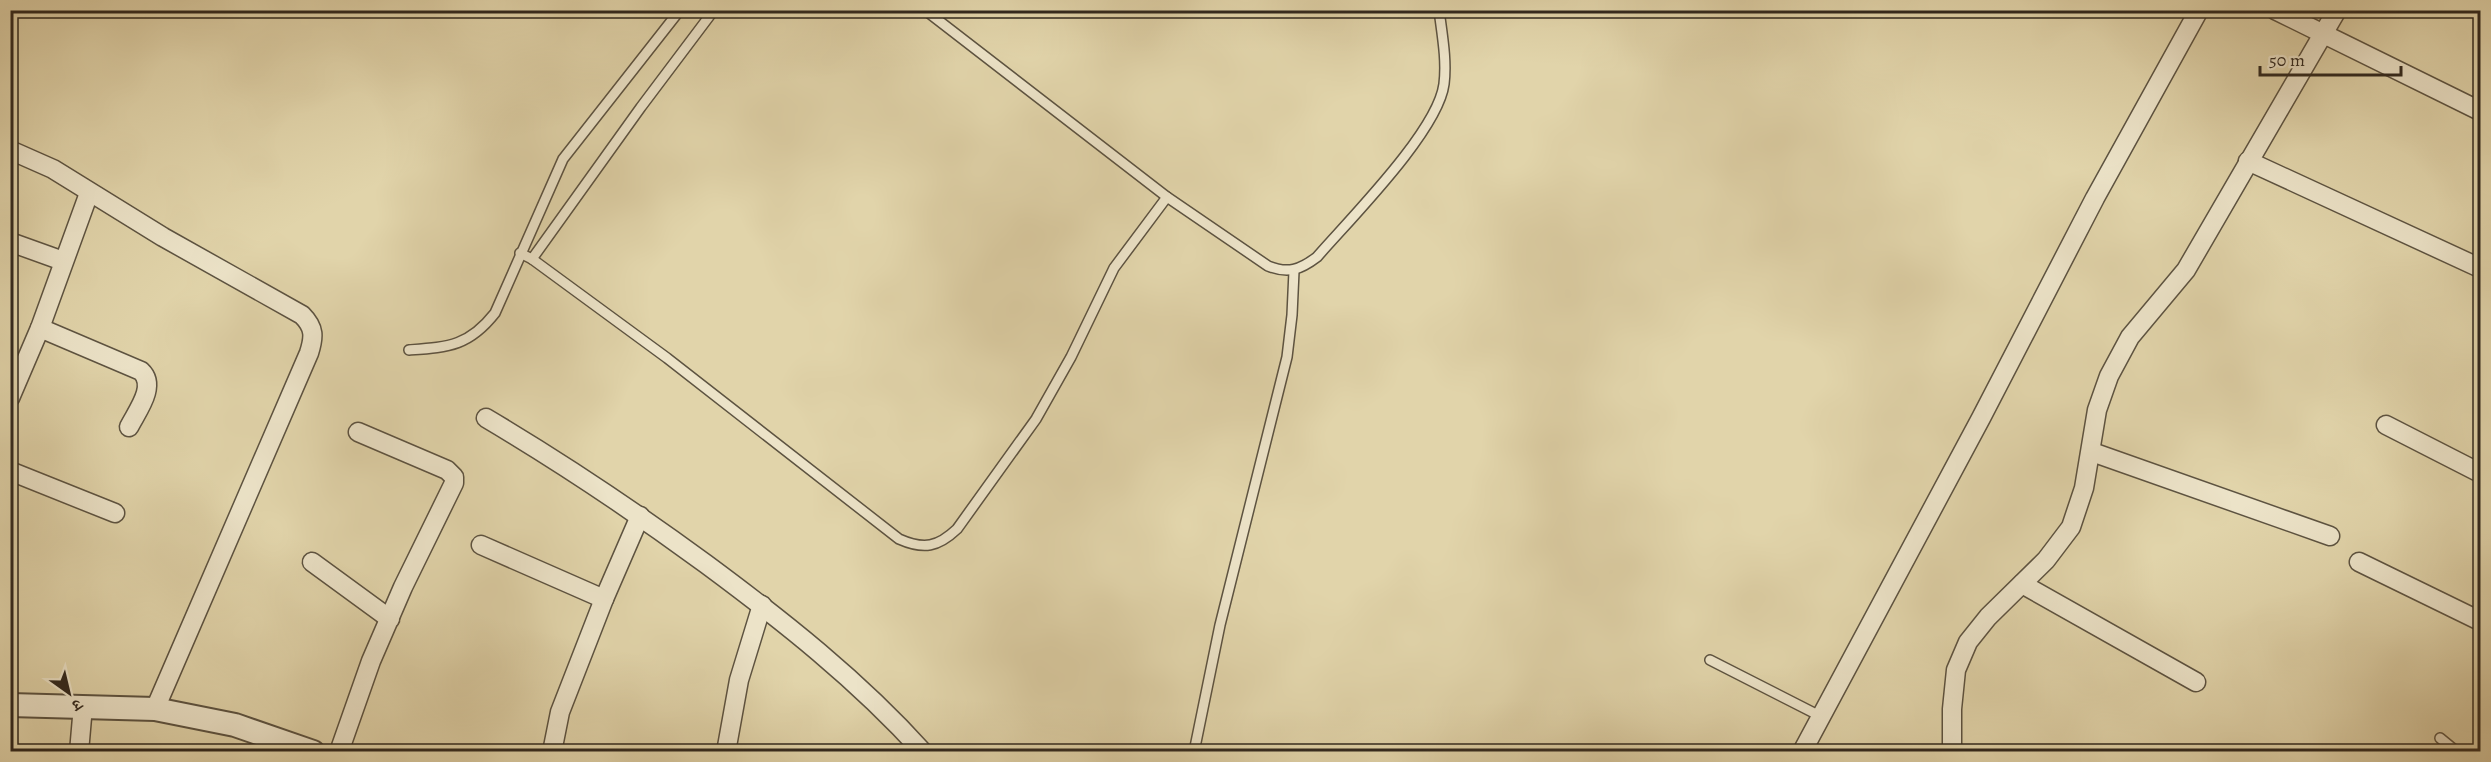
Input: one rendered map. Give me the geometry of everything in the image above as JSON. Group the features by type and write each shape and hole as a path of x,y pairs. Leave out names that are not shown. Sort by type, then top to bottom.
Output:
{"street":[{"path":"1802,752 1981,418 2095,198 2199,10"},
{"path":"2275,10 2481,111"},
{"path":"1952,752 1952,709 1956,670 1968,642 1988,617 2046,560 2071,527 2084,488 2092,452 2097,410 2109,376 2130,337 2186,270 2337,10"},
{"path":"10,150 53,169 89,193 302,315 311,324 314,338 309,353 154,709"},
{"path":"2248,160 2481,268"},
{"path":"10,398 17,368 40,328 89,193"},
{"path":"10,242 63,261"},
{"path":"40,328 141,371 146,376 148,389 129,427"},
{"path":"486,418 540,450 640,516 762,605 830,660 896,722 923,752"},
{"path":"2386,425 2481,473"},
{"path":"339,752 371,661 454,483 454,477 447,470 358,432"},
{"path":"2092,452 2330,536"},
{"path":"10,471 115,513"},
{"path":"552,752 560,712 604,599 640,516"},
{"path":"481,545 604,599"},
{"path":"312,562 390,619"},
{"path":"2359,562 2481,621"},
{"path":"2022,584 2196,682"},
{"path":"726,752 739,680 762,605"},
{"path":"10,705 154,709 235,725 313,752"},
{"path":"79,752 83,706"}],"lane":[{"path":"409,350 436,348 461,342 481,331 495,313 563,159 680,10"},
{"path":"532,259 598,165 714,10"},
{"path":"925,10 1167,197 1268,266 1280,271 1294,271 1306,266 1317,257 1404,157 1435,113 1444,84 1439,10"},
{"path":"520,253 532,259 667,358 899,539 913,545 930,546 945,541 957,529 1036,419 1071,357 1114,268 1167,197"},
{"path":"1194,752 1220,625 1287,357 1294,271"},
{"path":"1710,660 1821,716"},
{"path":"2440,738 2457,752"}]}
